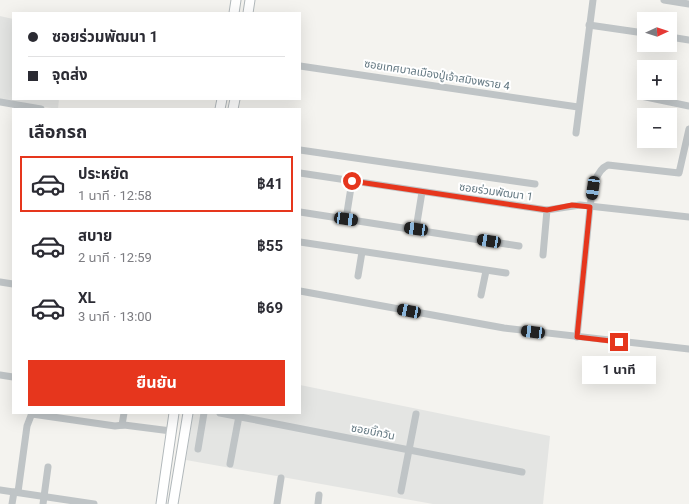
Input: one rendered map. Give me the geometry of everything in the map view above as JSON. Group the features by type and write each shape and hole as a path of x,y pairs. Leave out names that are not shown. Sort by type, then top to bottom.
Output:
{"main road":[{"path":"234,12 236,0"},
{"path":"248,12 250,0"},
{"path":"161,504 174,414"},
{"path":"173,504 188,414"}],"street":[{"path":"576,133 575,107 592,0"},
{"path":"664,0 689,4"},
{"path":"589,26 637,32"},
{"path":"677,38 689,40"},
{"name":"ซอยเทศบาลเมืองปู่เจ้าสมิงพราย 4","path":"301,66 575,107"},
{"path":"660,100 689,106"},
{"path":"0,102 35,108"},
{"path":"577,337 590,207 593,188 600,172 608,165 679,173 689,129"},
{"path":"301,150 535,184"},
{"name":"ซอยร่วมพัฒนา 1","path":"301,173 547,210 572,205 689,217"},
{"path":"346,219 352,181"},
{"path":"416,229 422,192"},
{"path":"543,254 547,210"},
{"path":"301,212 519,246"},
{"path":"301,242 506,273"},
{"path":"358,276 362,252"},
{"path":"481,295 486,270"},
{"path":"0,282 12,284"},
{"path":"301,291 504,328 689,349"},
{"path":"0,375 12,377"},
{"path":"12,504 16,492 27,426 32,414"},
{"path":"38,414 115,426 122,425 171,431"},
{"path":"122,425 124,414"},
{"path":"198,449 204,414"},
{"name":"ซอยบิ๊กวัน","path":"226,414 522,472"},
{"path":"402,491 416,414"},
{"path":"230,464 239,416"},
{"path":"42,504 48,467"},
{"path":"278,504 281,478"},
{"path":"0,490 94,504"},
{"path":"318,504 319,495"}],"shaded area":[{"path":"0,16 12,19 12,100 59,100 58,108 52,108 0,100"},
{"path":"301,385 550,436 543,504 433,504 186,460 193,414 301,414"}],"route":[{"path":"352,181 547,210 572,205 590,207 577,337 619,342"}]}
